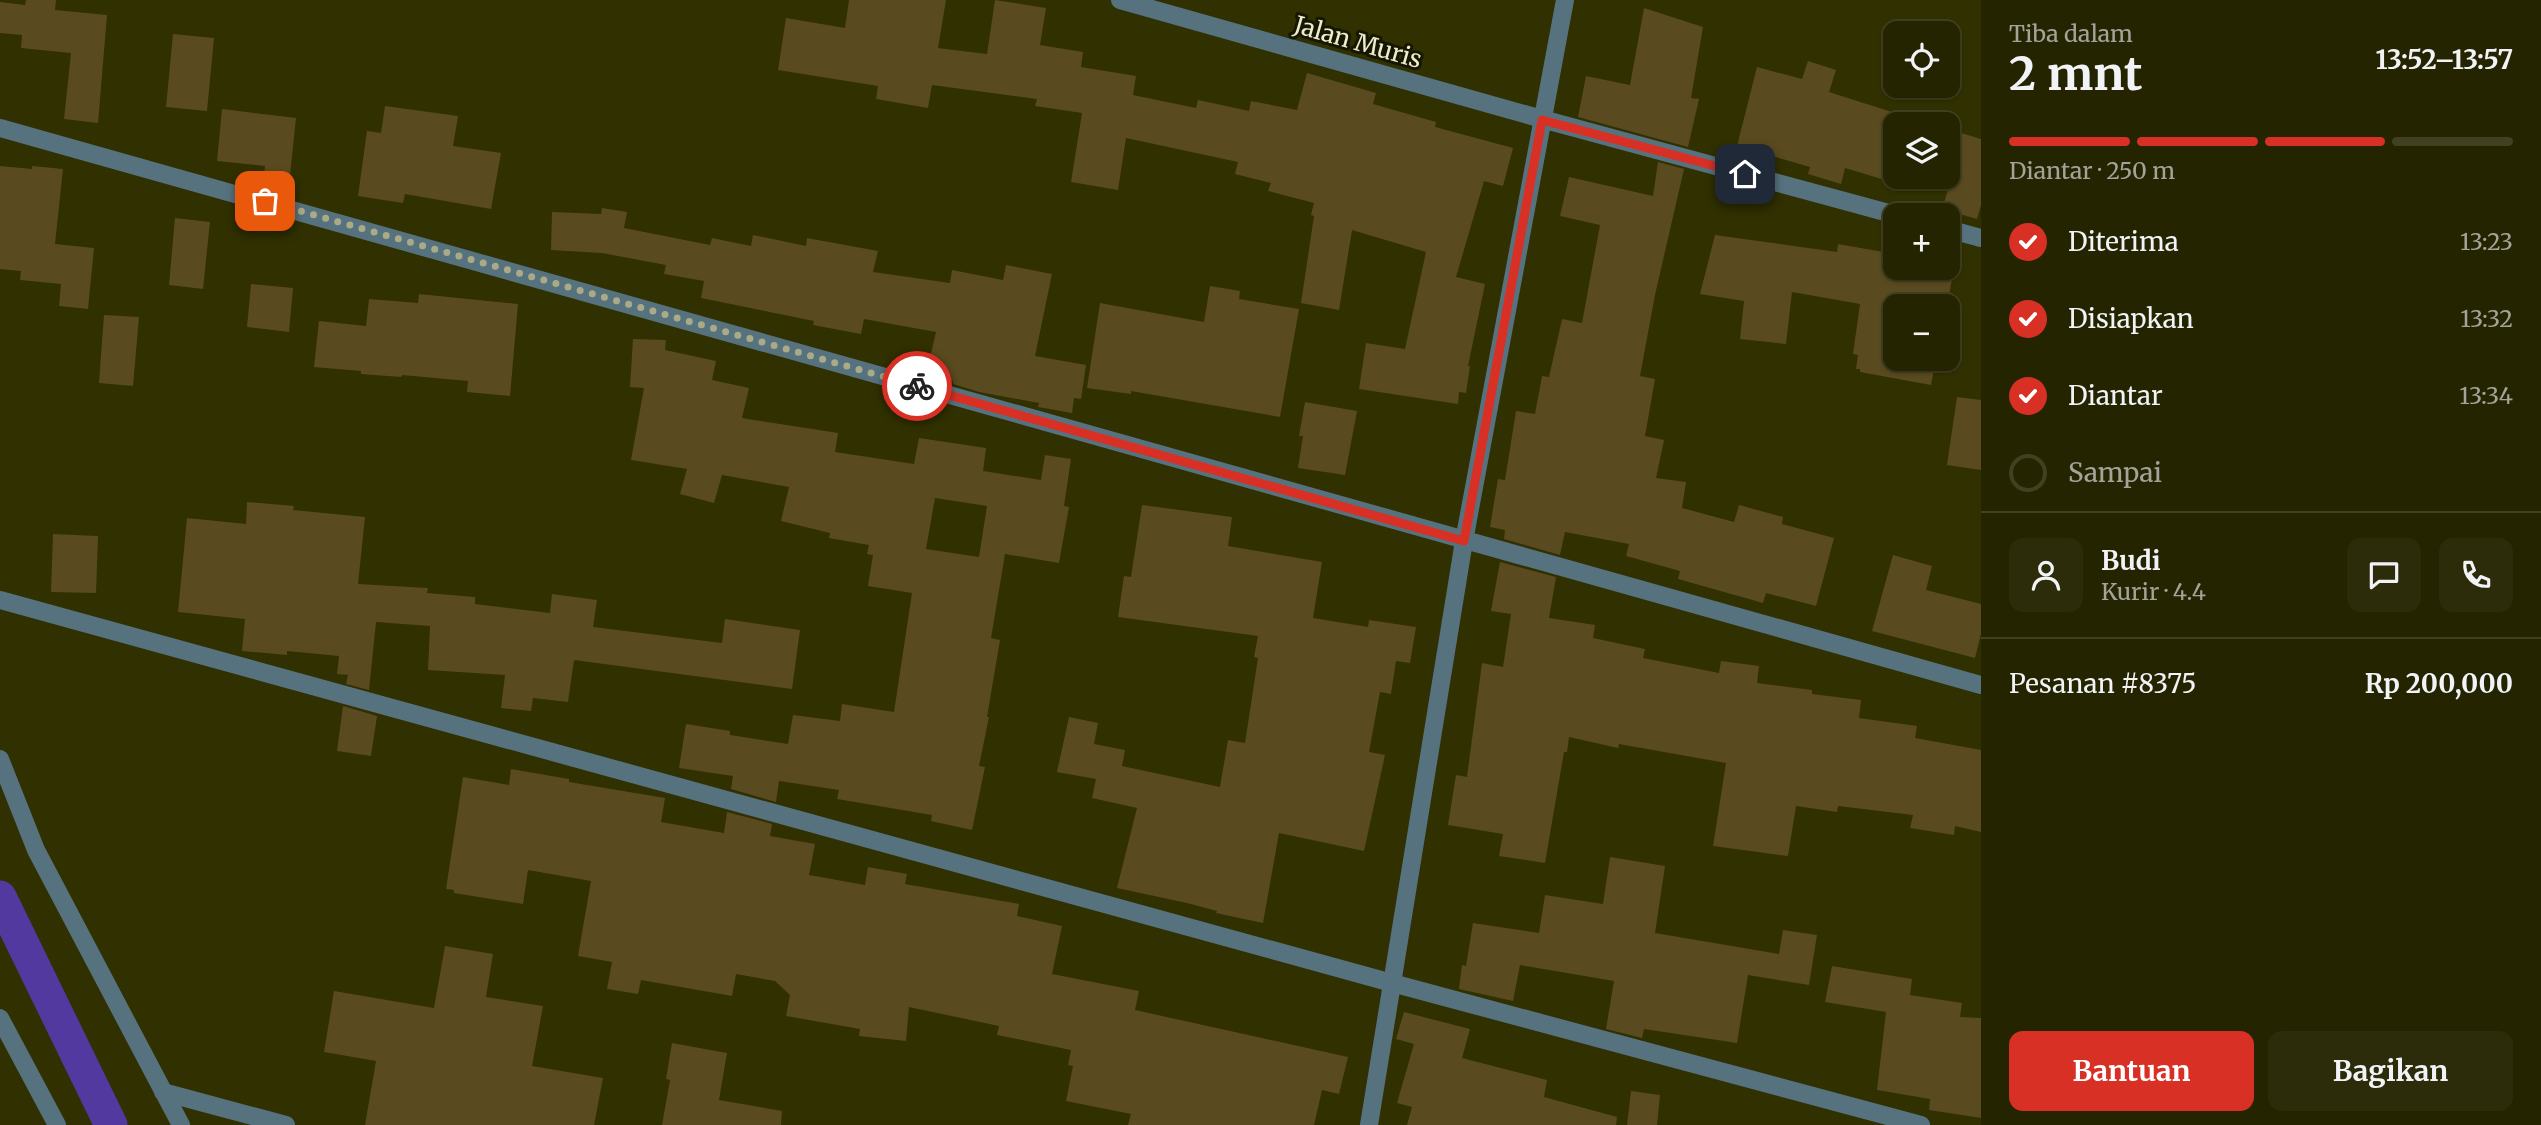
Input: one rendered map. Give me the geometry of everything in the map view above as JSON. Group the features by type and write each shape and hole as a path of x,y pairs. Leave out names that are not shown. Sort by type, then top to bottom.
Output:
{"street":[{"name":"Jalan Muris","path":"1120,0 1542,120 1883,212"},
{"path":"1368,1125 1464,541 1565,0"},
{"path":"0,128 1981,685"},
{"path":"1960,232 1981,238"},
{"path":"0,600 1392,983 1921,1125"},
{"path":"0,759 36,850 180,1125"},
{"path":"0,1018 57,1125"},
{"path":"163,1092 286,1125"}],"building":[{"path":"26,0 56,0 55,10 107,15 98,123 64,119 71,53 21,48 22,35 0,33 0,2 25,5"},
{"path":"849,0 946,0 938,48 987,54 995,0 1046,8 1040,45 1083,52 1081,67 1136,76 1133,95 1196,108 1198,100 1249,111 1251,101 1297,110 1307,73 1376,93 1373,104 1436,122 1435,127 1513,148 1503,186 1484,181 1456,277 1485,284 1468,366 1466,393 1459,392 1458,404 1359,389 1366,343 1405,349 1426,252 1352,230 1339,310 1301,303 1314,203 1268,191 1271,183 1235,174 1238,162 1126,138 1118,190 1071,182 1082,113 1035,106 1037,99 932,85 928,108 876,99 878,86 778,70 786,18 845,28"},
{"path":"1644,8 1703,27 1691,98 1699,99 1688,147 1578,117 1586,76 1630,85"},
{"path":"173,34 214,38 207,111 166,107"},
{"path":"1808,61 1836,70 1829,92 1892,112 1883,112 1883,179 1845,168 1841,184 1808,174 1810,167 1737,146 1757,67 1802,79"},
{"path":"385,106 458,116 453,146 501,153 491,209 405,194 403,203 358,196 367,131 381,133"},
{"path":"222,109 296,118 290,175 264,173 265,166 217,161"},
{"path":"1960,133 1981,139 1981,205 1977,219 1960,214 1960,203 1944,203 1948,190 1960,189"},
{"path":"1658,162 1684,169 1655,295 1640,376 1655,379 1645,436 1664,440 1656,478 1686,482 1682,508 1734,522 1739,505 1783,517 1782,524 1834,538 1816,606 1766,593 1763,603 1678,579 1680,571 1626,556 1629,544 1565,532 1560,555 1504,539 1505,530 1490,527 1498,479 1505,480 1516,411 1535,414 1542,376 1549,377 1562,319 1582,323 1600,225 1560,216 1569,177 1653,196"},
{"path":"0,166 63,169 55,244 94,248 88,309 59,306 61,284 20,280 21,271 0,269"},
{"path":"602,208 627,212 624,228 710,245 712,238 751,246 753,235 806,246 807,238 878,251 873,272 950,283 952,270 1003,280 1006,265 1052,274 1035,356 1086,365 1081,399 1074,398 1072,413 1038,407 1039,403 979,392 953,384 953,381 926,375 936,332 864,319 861,334 813,325 814,321 701,298 704,281 664,274 666,265 602,253 551,250 552,212 601,214"},
{"path":"175,218 210,222 203,289 169,285"},
{"path":"1715,235 1837,252 1838,244 1883,252 1883,280 1952,280 1949,294 1883,294 1883,371 1934,371 1931,385 1856,369 1858,355 1853,354 1860,304 1792,292 1786,344 1740,339 1744,301 1700,294"},
{"path":"251,284 293,288 289,332 247,327"},
{"path":"1210,286 1240,291 1239,299 1299,309 1280,417 1131,391 1131,394 1087,388 1100,303 1204,322"},
{"path":"419,294 518,304 510,396 467,392 468,381 361,374 361,371 314,367 319,321 366,326 369,299 418,303"},
{"path":"104,315 139,317 133,386 99,383"},
{"path":"633,339 666,340 665,350 716,361 712,380 749,388 742,418 838,433 835,452 914,464 919,438 986,448 983,471 1041,480 1045,455 1071,459 1064,506 1069,507 1059,563 1005,554 991,638 1000,640 979,766 985,767 972,830 931,821 932,815 837,799 839,790 779,781 776,802 731,789 733,776 679,768 686,724 730,731 730,735 788,744 793,715 840,721 842,704 894,712 912,593 868,586 873,555 867,554 869,545 829,538 830,533 781,521 789,487 722,475 714,503 680,494 687,469 631,460 644,388 630,387","holes":["935,498 987,506 979,557 926,549"]},
{"path":"1957,397 1981,400 1981,470 1947,465"},
{"path":"1305,402 1357,411 1345,475 1298,468 1303,436 1299,436"},
{"path":"247,502 294,506 293,510 365,517 358,584 428,588 427,593 475,597 475,604 550,613 552,594 597,600 593,627 722,643 725,619 800,630 792,689 574,660 568,702 533,698 531,711 501,708 505,675 428,670 430,626 376,622 369,690 346,684 348,675 337,674 339,656 287,651 287,655 242,651 245,619 178,612 187,518 246,524"},
{"path":"1142,505 1232,517 1228,546 1322,562 1313,618 1368,627 1369,620 1416,627 1410,663 1396,661 1391,694 1380,692 1369,752 1385,755 1364,851 1279,833 1263,923 1117,888 1137,808 1092,798 1096,779 1057,772 1069,717 1098,723 1094,744 1125,750 1122,766 1220,787 1228,740 1245,743 1258,658 1254,657 1258,636 1118,617 1124,576 1131,577"},
{"path":"53,534 98,536 96,593 51,592"},
{"path":"1893,555 1932,566 1926,590 1981,604 1981,634 1975,658 1872,631"},
{"path":"1500,562 1556,577 1549,618 1595,625 1593,638 1645,649 1643,658 1719,673 1721,661 1759,666 1757,683 1861,700 1859,718 1917,726 1915,738 1981,750 1981,832 1955,826 1954,835 1910,828 1913,815 1838,806 1837,812 1796,806 1788,856 1713,846 1726,763 1619,744 1618,748 1569,737 1567,752 1564,752 1545,863 1499,856 1503,834 1448,825 1456,775 1467,777 1482,663 1503,667 1511,614 1491,611"},
{"path":"343,706 377,716 371,756 337,751"},
{"path":"511,769 665,798 661,822 724,833 727,812 772,824 770,836 815,844 809,875 865,885 868,867 907,874 905,884 1019,904 1017,916 1062,926 1052,974 1139,991 1135,1010 1348,1057 1339,1094 1322,1090 1314,1125 1128,1125 1131,1114 1066,1101 1073,1066 1068,1065 1071,1050 997,1035 999,1026 909,1007 906,1041 859,1036 860,1029 786,1016 790,995 775,981 736,974 732,996 641,980 638,994 607,989 612,962 578,956 591,881 528,870 523,904 454,893 454,890 446,889 463,777 509,785"},
{"path":"1610,857 1665,866 1655,933 1779,954 1783,930 1817,935 1809,985 1748,975 1737,1043 1644,1029 1642,1038 1606,1029 1614,981 1520,965 1513,1001 1459,989 1473,923 1539,933 1545,895 1603,904"},
{"path":"445,946 493,954 486,997 543,1006 532,1066 603,1078 594,1125 365,1125 376,1061 324,1052 334,991 434,1008"},
{"path":"1832,966 1912,979 1910,995 1962,1003 1960,1017 1981,1018 1981,1118 1929,1110 1930,1099 1877,1090 1886,1012 1825,1002"},
{"path":"1404,1012 1470,1029 1462,1058 1547,1080 1544,1097 1617,1117 1616,1125 1407,1125 1412,1107 1397,1103 1414,1044 1396,1039"},
{"path":"672,1043 727,1053 719,1100 782,1111 781,1125 662,1125 670,1080 666,1079"},
{"path":"1631,1091 1660,1095 1657,1125 1627,1125"}],"waterway":[{"path":"0,897 111,1125"}],"way so far":[{"path":"265,201 917,386"}],"route":[{"path":"917,386 1464,541 1542,120 1745,174"}]}
